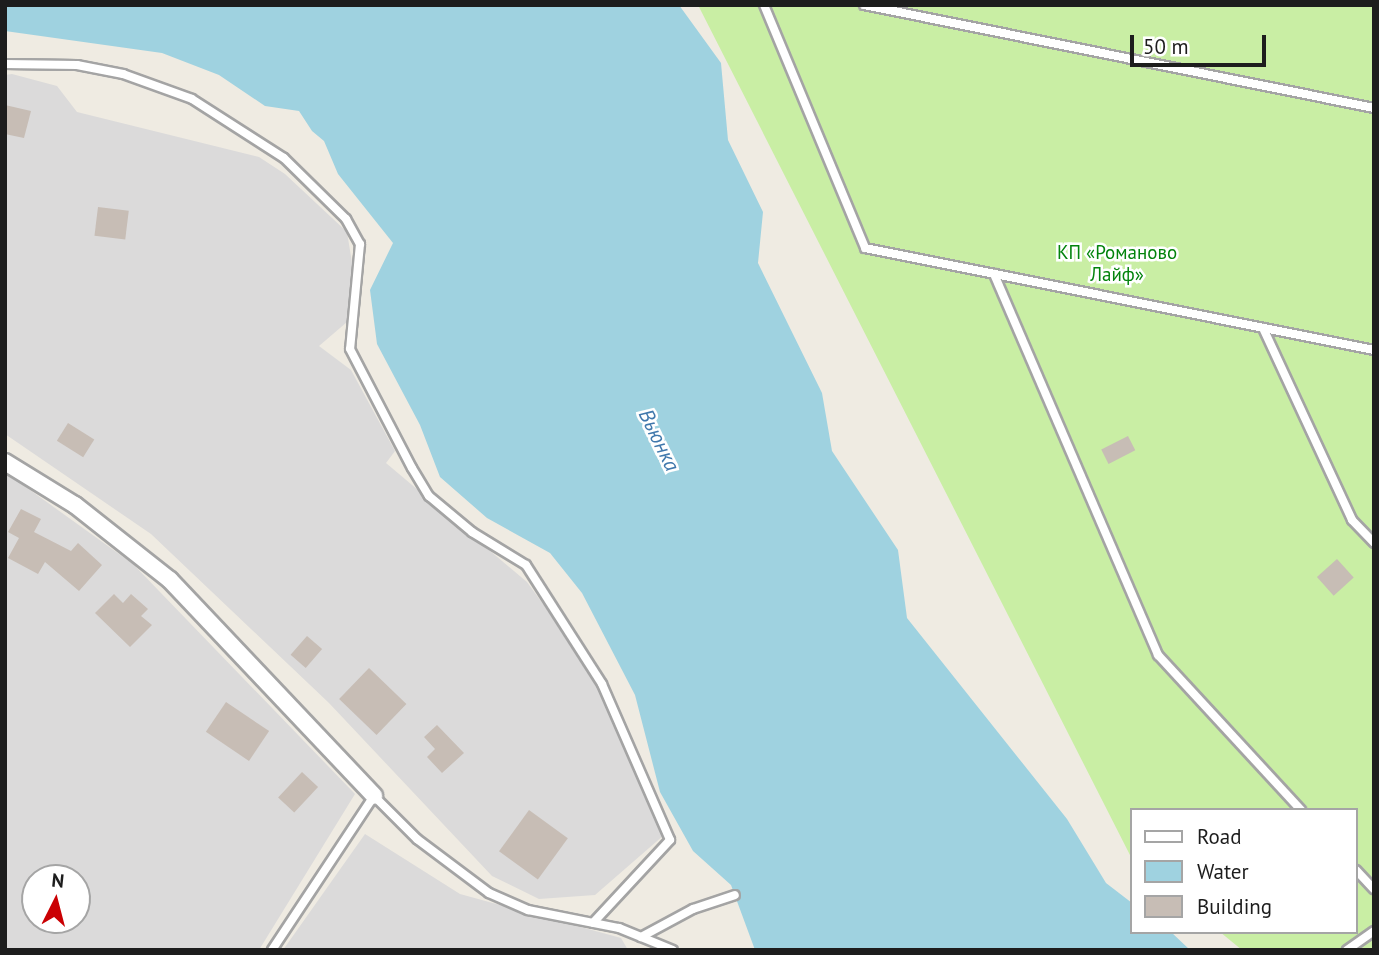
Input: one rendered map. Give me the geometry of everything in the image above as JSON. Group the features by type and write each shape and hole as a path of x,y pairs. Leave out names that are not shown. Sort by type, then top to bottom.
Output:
{"street":[{"path":"5,462 75,506 170,580 374,796"}],"lane":[{"path":"764,5 865,248 1374,350"},
{"path":"864,5 1374,108"},
{"path":"5,64 77,65 123,74 192,99 284,158 346,219 360,244 350,349 429,496 472,533 526,565 602,684 670,841 593,923"},
{"path":"993,274 1158,655 1299,808"},
{"path":"1263,328 1352,520 1374,543"},
{"path":"272,950 374,796 417,839 489,893 528,910 593,923 673,950"},
{"path":"1358,872 1374,889"},
{"path":"641,937 693,909 735,895"},
{"path":"1347,950 1374,931"}],"shaded area":[{"path":"12,74 57,86 77,112 259,157 285,174 347,232 354,275 347,322 319,346 351,370 395,451 386,463 527,582 588,666 619,725 664,835 595,895 539,899 492,876 329,703 151,534 5,434 5,75"},
{"path":"5,472 133,564 355,794 259,950 5,950"},
{"path":"365,834 460,894 621,938 628,950 283,950"}],"green space":[{"name":"КП «Романово Лайф»","path":"698,5 1374,5 1374,950 1242,950 1222,934 1358,934 1358,808 1130,808 1130,855"}],"water":[{"name":"Вьюнка","path":"5,5 679,5 721,63 728,140 763,212 758,263 822,393 832,451 898,550 907,618 1067,819 1106,883 1130,901 1130,934 1173,934 1190,950 755,950 731,885 693,851 660,792 635,695 582,593 550,553 487,518 440,477 420,425 377,344 370,290 393,243 338,174 324,141 312,131 299,111 265,106 219,75 162,53 5,31"}],"building":[{"path":"5,105 31,111 24,138 5,134"},
{"path":"98,207 129,211 125,240 94,236"},
{"path":"68,423 94,439 83,457 57,441"},
{"path":"1128,436 1135,450 1109,464 1101,450"},
{"path":"21,509 41,519 34,532 71,551 78,543 102,565 79,591 45,562 38,574 8,558 19,538 8,532"},
{"path":"1337,559 1354,578 1334,596 1317,577"},
{"path":"114,594 123,603 131,594 148,609 141,616 152,625 130,647 95,613"},
{"path":"307,636 322,649 306,668 291,655"},
{"path":"369,668 406,704 377,735 339,699"},
{"path":"226,702 269,731 249,761 206,732"},
{"path":"437,725 464,753 442,773 427,757 435,749 424,737"},
{"path":"302,772 318,787 294,813 278,798"},
{"path":"529,810 568,838 538,879 499,851"}]}
